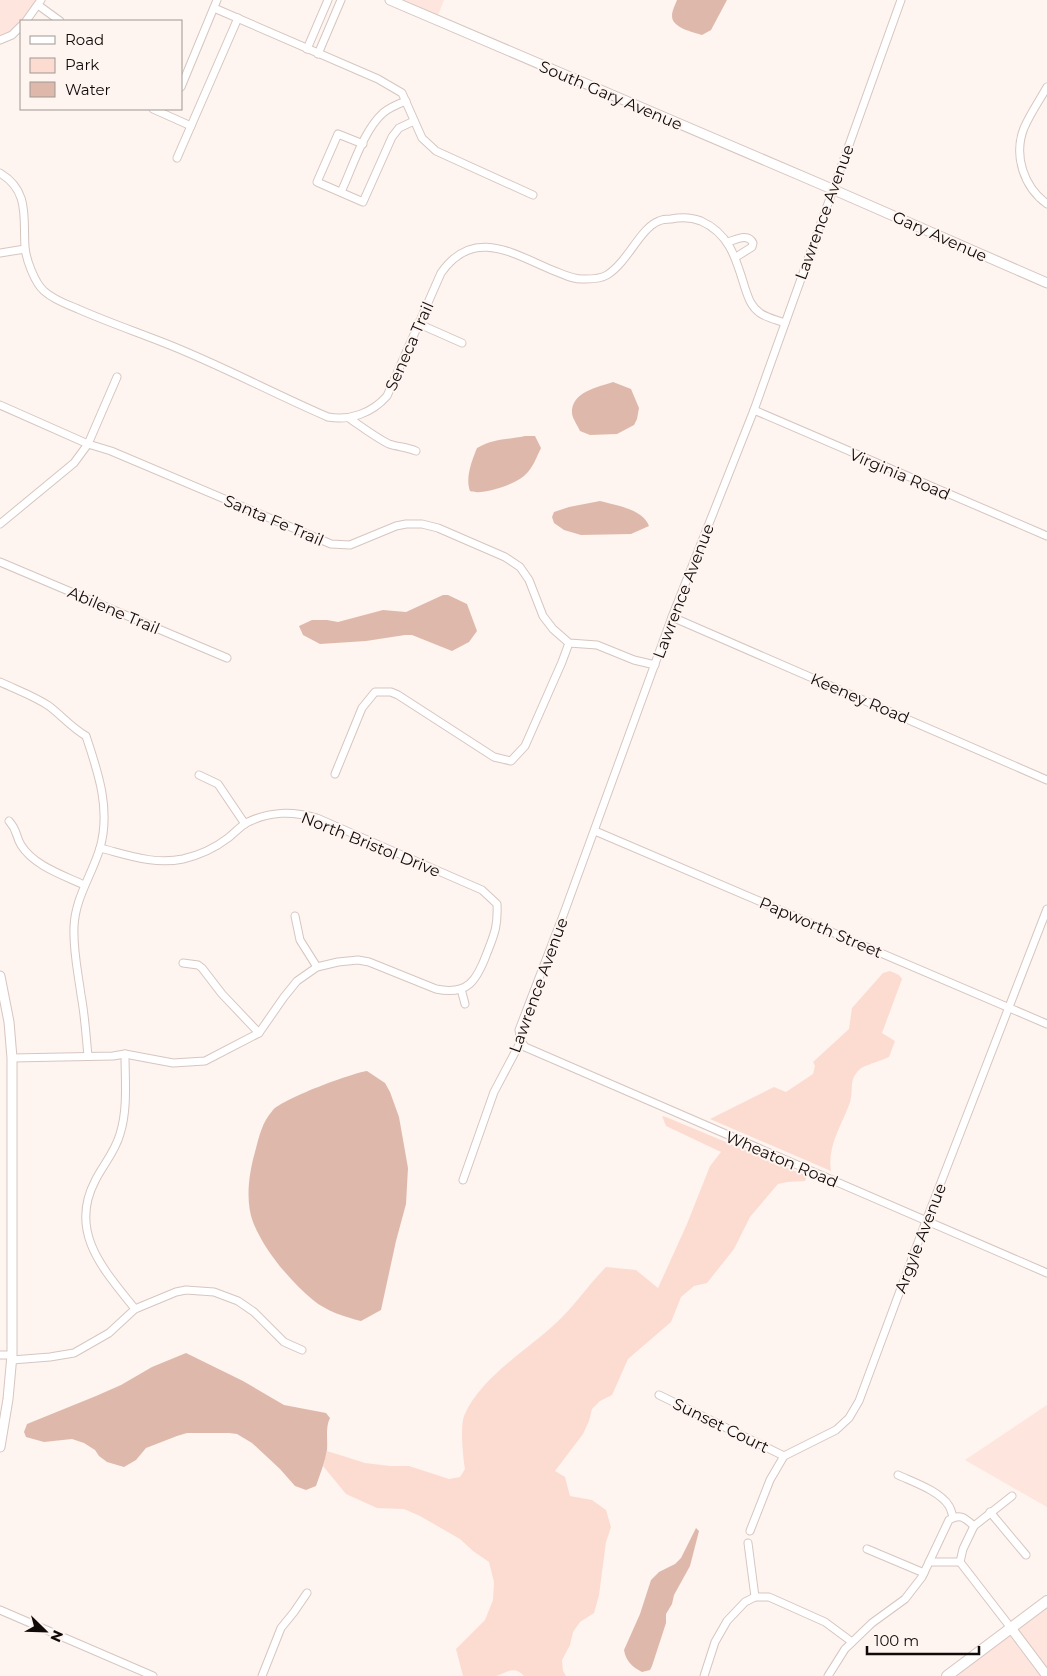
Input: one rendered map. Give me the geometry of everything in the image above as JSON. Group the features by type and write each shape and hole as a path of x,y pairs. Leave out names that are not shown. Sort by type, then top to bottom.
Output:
{"main road":[{"name":"South Gary Avenue","path":"390,0 832,189"},
{"name":"Gary Avenue","path":"832,189 1047,283"},
{"path":"0,976 9,1022 12,1058 12,1357 8,1399 0,1447"},
{"path":"947,1676 1047,1601"},
{"path":"1011,1628 1047,1676"}],"street":[{"path":"182,85 217,0"},
{"path":"307,49 328,0"},
{"path":"318,54 341,0"},
{"name":"Lawrence Avenue","path":"463,1180 494,1092 521,1041 519,1030 595,831 672,617 754,410 901,0"},
{"path":"27,20 40,2 59,20"},
{"path":"214,8 378,79 402,93 422,138 436,152 533,195"},
{"path":"177,158 238,18"},
{"path":"0,40 12,35 20,27"},
{"path":"1047,87 1024,129 1020,148 1021,164 1026,181 1047,204"},
{"path":"341,192 363,144 378,118 393,106 406,100"},
{"path":"154,110 191,126"},
{"path":"169,116 172,110"},
{"path":"363,144 338,134 317,182 363,202 392,137 399,128 414,121"},
{"name":"Seneca Trail","path":"0,173 10,181 23,199 25,249 36,281 43,290 56,300 222,368 328,416 341,419 349,418 374,408 387,396 441,273 454,258 468,249 499,248 569,277 584,279 606,276 623,262 642,234 658,221 682,217 700,221 715,228 728,242 736,257 749,301 760,313 785,323"},
{"path":"728,242 747,237 751,238 752,247 736,257"},
{"path":"0,252 25,249"},
{"path":"418,324 462,343"},
{"path":"0,524 74,463 88,444 117,378"},
{"name":"Santa Fe Trail","path":"0,405 88,444 111,451 331,544 350,545 396,526 406,524 422,524 438,528 506,557 520,567 529,580 543,616 553,629 569,643"},
{"name":"Virginia Road","path":"754,410 1047,536"},
{"path":"349,418 376,437 416,452"},
{"name":"Abilene Trail","path":"0,562 227,658"},
{"name":"Keeney Road","path":"672,617 1047,780"},
{"path":"335,774 362,708 375,692 391,692 398,695 494,757 511,761 525,746 569,643 597,645 634,660 655,665"},
{"path":"0,682 42,702 61,716 75,730 86,736 100,779 104,809 100,848 84,884 75,920 74,952 84,1010 88,1056"},
{"path":"199,775 218,784 245,824"},
{"name":"North Bristol Drive","path":"100,848 144,859 159,861 176,860 208,851 245,824 272,814 283,812 317,818 477,887 497,904 498,922 496,931 480,972 472,983 461,989"},
{"path":"9,821 16,828 20,844 35,859 49,869 84,884"},
{"name":"Papworth Street","path":"595,831 1047,1024"},
{"name":"Argyle Avenue","path":"784,1456 836,1430 854,1411 1047,909"},
{"path":"295,916 300,940 316,967"},
{"path":"12,1058 125,1054 166,1062 194,1063 205,1061 259,1033 290,988 316,967 338,962 358,960 382,966 436,989 447,992 461,989 465,1004"},
{"path":"183,963 198,965 202,968 222,994 259,1033"},
{"name":"Wheaton Road","path":"521,1041 525,1047 1047,1273"},
{"path":"125,1054 124,1112 121,1132 116,1146 94,1181 87,1204 86,1216 87,1238 94,1252 105,1271 135,1310"},
{"path":"0,1355 12,1357 50,1357 74,1353 109,1334 135,1310 176,1292 199,1290 214,1292 232,1298 248,1307 284,1342 302,1350"},
{"name":"Sunset Court","path":"659,1395 784,1456"},
{"path":"750,1531 770,1480 784,1456"},
{"path":"898,1475 939,1496 949,1505 953,1517"},
{"path":"960,1562 963,1549 974,1526 1012,1496"},
{"path":"990,1512 1026,1555"},
{"path":"828,1676 845,1649 852,1642 872,1623 905,1599 924,1573 946,1524 953,1517 962,1517 974,1526"},
{"path":"748,1543 755,1597"},
{"path":"866,1549 924,1573"},
{"path":"929,1562 960,1562"},
{"path":"960,1562 1011,1628"},
{"path":"262,1676 281,1628 307,1593"},
{"path":"704,1676 716,1642 727,1621 745,1602 755,1597 769,1597 825,1622 852,1642"},
{"path":"0,1610 153,1676"}],"shaded area":[{"path":"0,0 46,0 29,20 20,20 20,31 16,37 0,45"},
{"path":"405,0 444,0 438,15"},
{"path":"1047,1405 1047,1507 965,1460"},
{"path":"1047,1604 1047,1673 1014,1628"},
{"path":"1010,1632 1044,1676 951,1676"}],"green space":[{"path":"890,971 899,975 902,979 882,1033 895,1041 889,1057 862,1068 856,1073 852,1082 851,1100 833,1145 830,1162 831,1171 710,1119 774,1087 786,1092 813,1074 815,1066 813,1062 849,1029 852,1008 883,973"},
{"path":"662,1116 807,1176 805,1181 778,1184 750,1217 734,1249 707,1283 694,1286 681,1297 671,1322 628,1359 612,1395 600,1401 592,1409 583,1434 555,1471 565,1477 570,1496 592,1500 606,1510 611,1527 606,1542 599,1595 594,1613 580,1622 573,1632 570,1645 562,1660 563,1671 566,1676 524,1676 513,1670 496,1676 463,1676 456,1649 485,1620 493,1600 494,1582 489,1562 460,1539 420,1516 404,1509 377,1508 346,1494 323,1466 327,1451 365,1463 409,1466 449,1479 460,1477 465,1469 462,1427 464,1416 471,1402 492,1377 562,1317 606,1267 636,1270 658,1288 687,1224 710,1166 721,1152 666,1126"}],"water":[{"path":"677,0 727,0 711,30 702,35 675,24 672,12"},
{"path":"613,382 631,389 639,408 634,425 617,434 590,435 580,431 572,415 576,400 593,388"},
{"path":"535,436 541,448 533,465 525,475 514,482 490,491 470,491 468,480 471,463 477,448 495,441"},
{"path":"600,501 621,506 641,515 649,526 631,534 581,535 564,530 554,523 552,517 554,512"},
{"path":"443,595 448,595 467,604 477,631 469,642 452,651 412,635 320,644 303,635 299,626 312,620 338,622 383,610 406,612"},
{"path":"367,1071 385,1083 390,1092 399,1117 408,1168 406,1204 381,1310 361,1321 336,1313 318,1304 287,1274 271,1254 253,1222 249,1205 249,1187 251,1169 260,1135 266,1120 273,1110 290,1099 318,1087"},
{"path":"186,1353 243,1381 284,1405 326,1413 330,1418 327,1430 327,1450 316,1486 306,1490 295,1486 252,1443 237,1434 187,1433 146,1448 136,1460 124,1467 107,1462 95,1450 84,1443 72,1439 44,1442 26,1437 24,1432 27,1424 121,1385 152,1367"},
{"path":"696,1528 699,1531 690,1566 666,1614 666,1623 652,1666 650,1670 642,1672 630,1663 624,1650 640,1614 651,1580 659,1572 675,1564 681,1558"}]}
